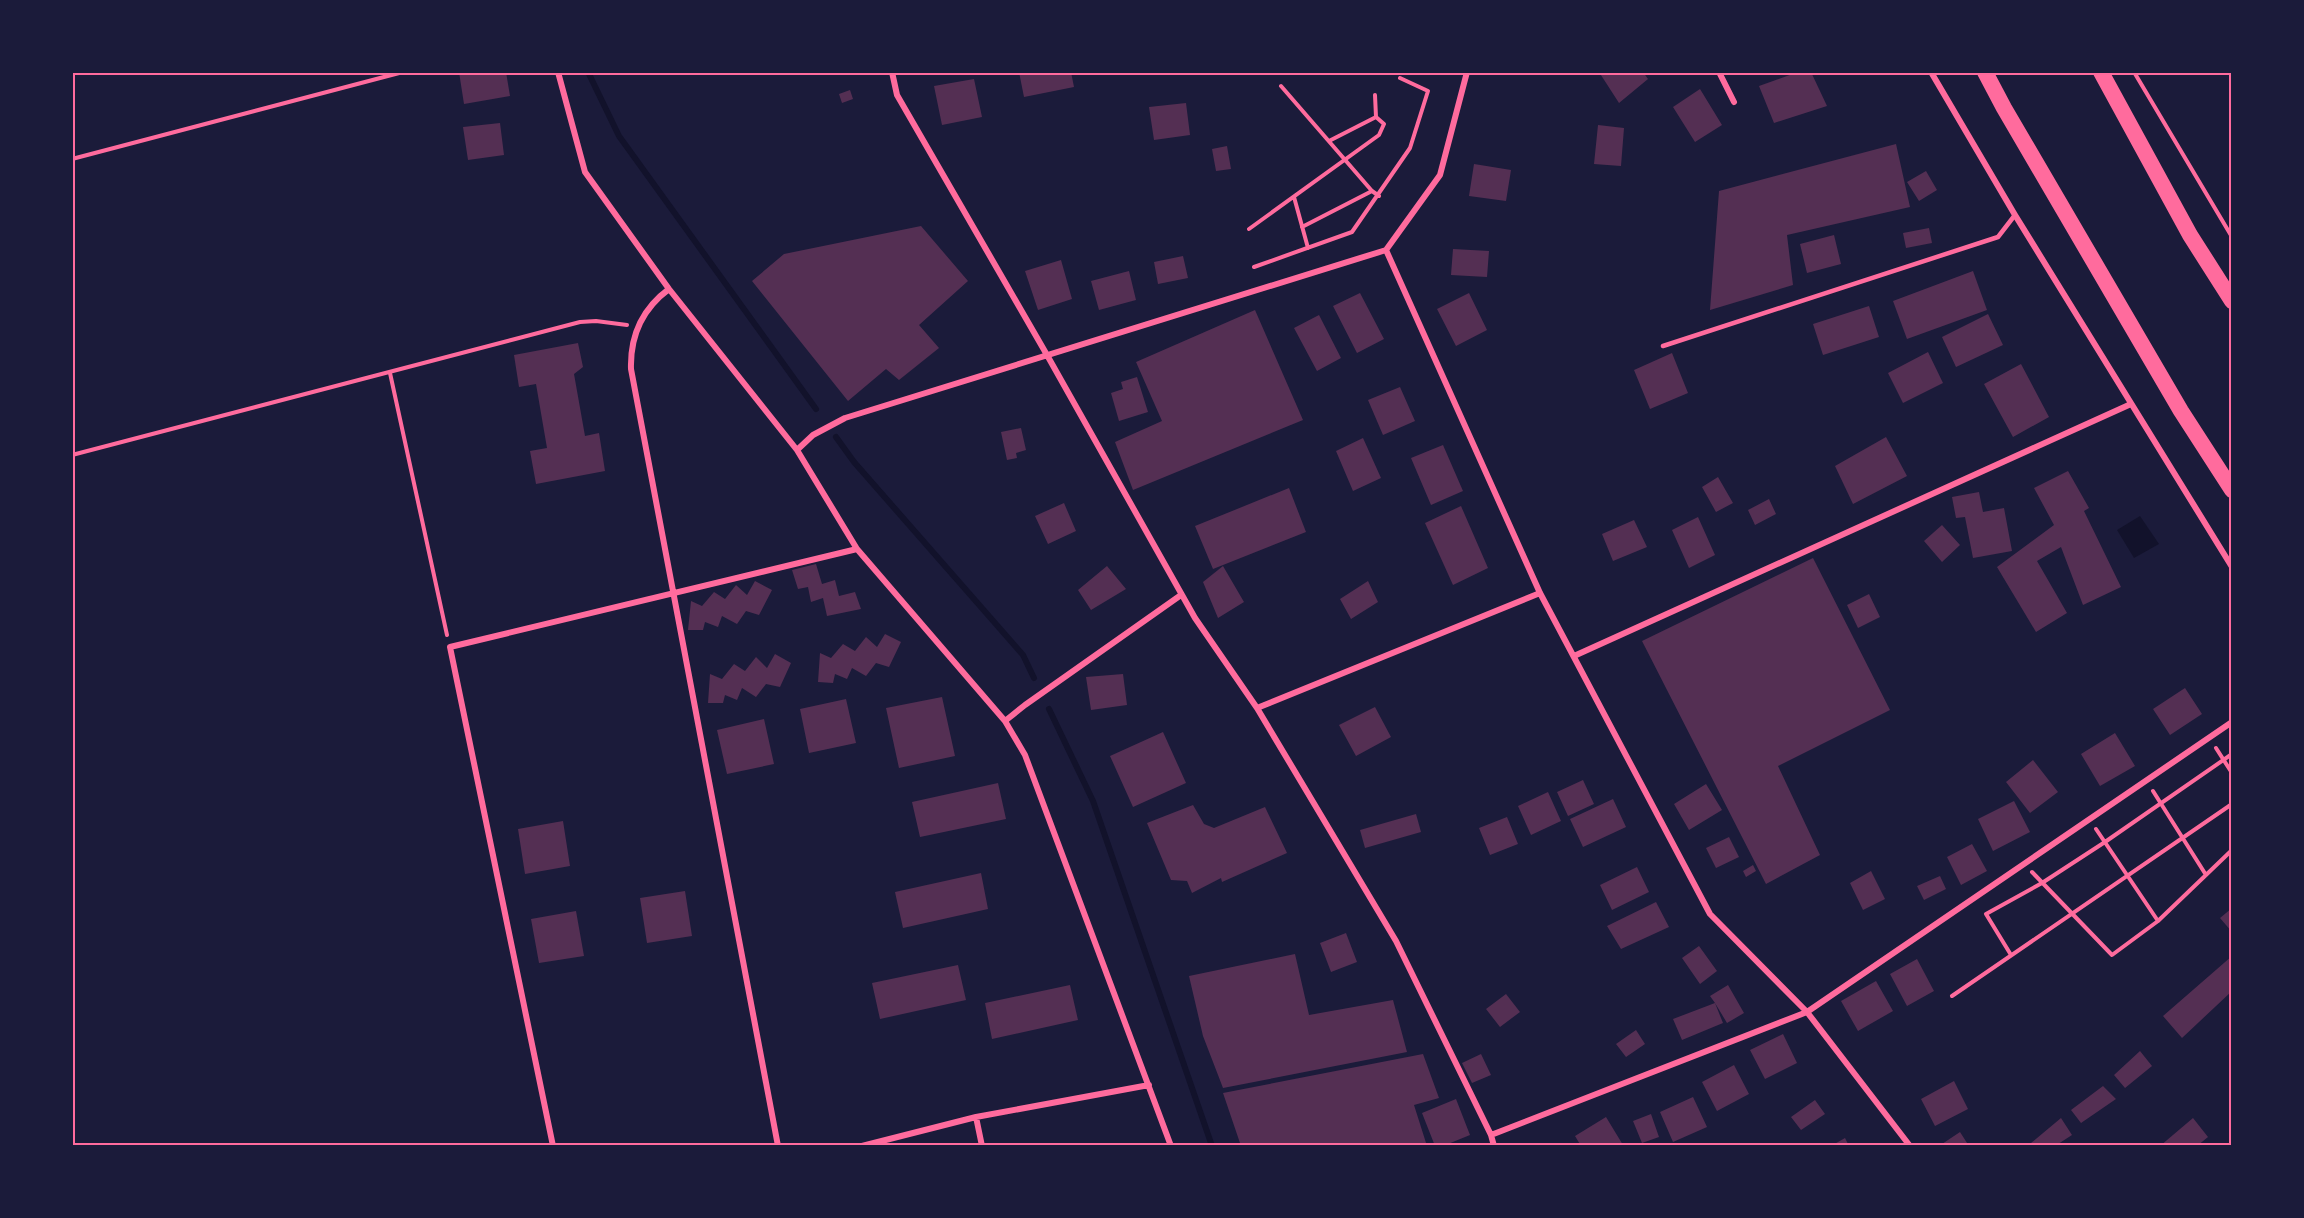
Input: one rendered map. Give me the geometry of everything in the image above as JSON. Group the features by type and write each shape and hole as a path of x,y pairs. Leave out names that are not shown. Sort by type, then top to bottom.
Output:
{"highway":[{"path":"1985,72 2176,403 2232,490"},
{"path":"2101,72 2190,235 2232,301"}],"street":[{"path":"558,72 585,172 669,288 797,450 857,549 1005,721 1025,755 1171,1146"},
{"path":"892,72 897,95 1047,355 1181,595 1257,708 1396,941 1491,1135 1494,1146"},
{"path":"797,450 813,435 844,418 1386,250 1440,175 1467,72"},
{"path":"1719,72 1734,102"},
{"path":"1931,72 2015,215 2232,567"},
{"path":"1386,250 1540,593 1710,914 1807,1011 1911,1146"},
{"path":"669,288 650,305 636,328 630,355 631,369 778,1146"},
{"path":"1574,656 2131,404"},
{"path":"553,1146 450,647 857,549"},
{"path":"1257,708 1540,593"},
{"path":"1005,721 1181,595"},
{"path":"1491,1135 1807,1011 2232,722"},
{"path":"862,1146 976,1117 1149,1085"},
{"path":"976,1117 982,1146"}],"lane":[{"path":"1663,346 1998,237 2015,215"}],"path":[{"path":"72,159 403,72"},
{"path":"2134,72 2232,237"},
{"path":"1254,267 1353,232 1410,148 1428,91 1400,78"},
{"path":"1281,86 1372,191 1379,196"},
{"path":"1249,229 1379,135 1384,124 1376,117 1375,95"},
{"path":"1329,141 1376,117"},
{"path":"1302,227 1372,191"},
{"path":"1294,197 1308,248"},
{"path":"72,455 580,322 613,322 636,328"},
{"path":"390,373 450,647"},
{"path":"2209,737 2232,773"},
{"path":"2011,955 1986,914 2042,883 2162,804 2232,754"},
{"path":"2146,780 2206,874"},
{"path":"1952,996 2232,804"},
{"path":"2089,818 2158,921"},
{"path":"2023,863 2112,956 2158,921 2232,850"}],"shaded area":[{"path":"2140,516 2159,544 2134,558 2117,530"}],"building":[{"path":"459,72 506,72 510,96 464,104"},
{"path":"1019,72 1071,72 1074,87 1024,97"},
{"path":"1599,72 1643,72 1648,79 1619,103"},
{"path":"1798,72 1811,72 1827,106 1774,123 1759,86"},
{"path":"974,79 982,117 942,125 934,86"},
{"path":"1700,89 1722,125 1695,142 1673,107"},
{"path":"850,90 853,99 842,103 839,94"},
{"path":"1186,103 1190,135 1154,140 1149,107"},
{"path":"500,123 504,155 468,160 463,127"},
{"path":"1598,125 1624,128 1621,166 1594,164"},
{"path":"1896,144 1910,207 1787,235 1793,285 1710,310 1719,191"},
{"path":"1227,146 1231,169 1216,171 1212,149"},
{"path":"1474,164 1511,170 1506,201 1469,196"},
{"path":"1926,171 1937,190 1919,201 1907,182"},
{"path":"921,226 968,281 919,325 939,348 899,380 886,369 848,401 752,281 784,254"},
{"path":"1929,228 1932,243 1906,248 1903,233"},
{"path":"1834,235 1841,264 1807,273 1800,244"},
{"path":"1453,249 1489,251 1487,277 1451,275"},
{"path":"1183,256 1188,278 1158,284 1154,262"},
{"path":"1061,260 1072,299 1038,310 1025,271"},
{"path":"1129,271 1136,300 1099,310 1091,281"},
{"path":"1973,271 1987,310 1907,339 1893,301"},
{"path":"1360,293 1384,339 1357,353 1333,306"},
{"path":"1469,293 1487,330 1456,346 1437,309"},
{"path":"1869,306 1879,337 1823,355 1813,324"},
{"path":"1255,310 1303,420 1133,490 1115,442 1162,421 1136,362"},
{"path":"1988,314 2003,345 1956,367 1942,337"},
{"path":"1319,315 1341,358 1317,371 1294,328"},
{"path":"578,343 583,367 574,374 585,436 599,433 605,471 536,484 530,451 547,448 536,384 519,387 514,355"},
{"path":"1928,352 1943,383 1903,403 1888,373"},
{"path":"1672,353 1688,393 1650,409 1634,370"},
{"path":"2021,364 2049,417 2013,437 1984,384"},
{"path":"1137,377 1148,412 1119,421 1111,393 1123,389 1121,382"},
{"path":"1400,387 1415,421 1383,435 1368,400"},
{"path":"1021,428 1026,450 1016,453 1017,458 1007,460 1001,432"},
{"path":"1886,437 1907,476 1853,504 1835,466"},
{"path":"1363,438 1381,478 1353,491 1336,451"},
{"path":"1443,445 1463,491 1431,505 1411,458"},
{"path":"2068,471 2089,508 2084,511 2121,587 2083,605 2061,547 2037,561 2067,613 2036,632 1997,567 2054,525 2034,488"},
{"path":"1718,477 1733,503 1716,512 1702,487"},
{"path":"1289,488 1306,532 1213,569 1195,526"},
{"path":"1979,492 1983,512 2004,508 2012,551 1973,558 1965,517 1956,518 1952,497"},
{"path":"1769,499 1776,514 1755,525 1748,510"},
{"path":"1064,503 1076,531 1048,544 1035,516"},
{"path":"1461,506 1488,568 1453,585 1425,523"},
{"path":"1698,517 1715,555 1689,568 1672,530"},
{"path":"1634,520 1647,547 1613,561 1602,534"},
{"path":"1942,525 1960,545 1942,562 1924,541"},
{"path":"1813,558 1890,710 1778,766 1820,855 1766,884 1642,641"},
{"path":"816,564 822,584 835,580 839,596 855,592 861,609 827,616 823,598 811,602 808,587 798,589 792,570"},
{"path":"1107,566 1126,589 1091,610 1078,590"},
{"path":"1223,566 1244,602 1218,618 1203,582"},
{"path":"755,581 772,590 759,615 746,611 737,624 722,616 718,627 705,622 703,630 688,630 691,601 702,606 714,592 725,599 736,585 747,595"},
{"path":"1368,581 1378,602 1351,619 1340,599"},
{"path":"1869,594 1880,617 1858,628 1847,605"},
{"path":"885,634 901,642 889,667 876,663 866,676 852,668 847,679 835,674 833,683 818,682 820,653 831,658 843,644 855,651 866,637 877,647"},
{"path":"775,654 791,663 780,687 766,684 756,697 742,688 737,700 725,695 723,703 708,703 710,674 722,679 734,664 745,671 756,657 767,668"},
{"path":"1123,674 1127,705 1091,710 1086,677"},
{"path":"2185,688 2202,714 2170,735 2153,709"},
{"path":"942,697 955,756 899,768 886,708"},
{"path":"846,699 856,743 809,753 800,709"},
{"path":"1375,707 1391,737 1356,756 1339,725"},
{"path":"764,719 774,764 727,774 717,730"},
{"path":"1163,732 1186,783 1133,807 1110,756"},
{"path":"2115,733 2135,766 2100,786 2081,754"},
{"path":"2033,760 2058,792 2030,813 2006,782"},
{"path":"1583,780 1594,804 1568,816 1557,792"},
{"path":"998,783 1006,819 920,837 912,802"},
{"path":"1706,784 1722,810 1689,830 1674,804"},
{"path":"1548,792 1561,821 1531,835 1518,806"},
{"path":"1613,799 1626,827 1583,847 1570,819"},
{"path":"2014,801 2030,832 1993,851 1978,819"},
{"path":"1193,805 1204,824 1214,828 1265,807 1287,853 1222,882 1221,878 1192,893 1187,881 1171,880 1147,823"},
{"path":"1416,814 1421,832 1365,848 1360,830"},
{"path":"1507,817 1518,844 1490,855 1479,828"},
{"path":"563,821 570,866 525,874 518,829"},
{"path":"1729,837 1739,857 1716,868 1706,848"},
{"path":"1972,844 1987,871 1961,885 1947,857"},
{"path":"1753,865 1756,871 1746,877 1743,871"},
{"path":"1637,867 1649,892 1612,910 1600,885"},
{"path":"1871,871 1885,899 1863,910 1850,883"},
{"path":"981,873 988,909 903,928 895,892"},
{"path":"1940,876 1946,889 1924,900 1917,886"},
{"path":"685,891 692,936 647,943 640,898"},
{"path":"1656,902 1669,927 1621,949 1607,926"},
{"path":"2232,908 2232,932 2220,918"},
{"path":"576,911 584,956 539,963 531,919"},
{"path":"1346,933 1357,962 1331,972 1320,943"},
{"path":"1699,946 1717,971 1700,984 1682,958"},
{"path":"1295,954 1309,1015 1393,1000 1407,1052 1223,1088 1203,1036 1189,976"},
{"path":"2232,956 2232,991 2182,1038 2163,1016"},
{"path":"1917,959 1934,991 1907,1006 1890,974"},
{"path":"958,965 966,1000 880,1019 872,983"},
{"path":"1876,981 1893,1011 1858,1031 1841,1001"},
{"path":"1070,985 1078,1020 992,1039 985,1003"},
{"path":"1728,985 1744,1013 1727,1023 1710,996"},
{"path":"1506,994 1520,1012 1500,1027 1486,1009"},
{"path":"1715,1003 1723,1023 1682,1040 1673,1019"},
{"path":"1636,1030 1645,1044 1626,1057 1616,1044"},
{"path":"1783,1034 1797,1063 1765,1079 1750,1050"},
{"path":"2140,1051 2152,1066 2125,1088 2114,1075"},
{"path":"1423,1054 1439,1098 1414,1105 1427,1146 1241,1146 1223,1093"},
{"path":"1481,1054 1491,1075 1472,1083 1462,1063"},
{"path":"1734,1065 1749,1094 1717,1111 1702,1082"},
{"path":"1954,1081 1968,1109 1935,1126 1921,1099"},
{"path":"2103,1086 2116,1099 2081,1123 2071,1110"},
{"path":"1693,1097 1707,1127 1673,1142 1660,1112"},
{"path":"1456,1099 1470,1135 1443,1146 1435,1146 1422,1113"},
{"path":"1815,1100 1825,1114 1801,1130 1791,1117"},
{"path":"1651,1114 1659,1137 1642,1143 1633,1121"},
{"path":"1606,1117 1623,1145 1581,1146 1575,1136"},
{"path":"2061,1118 2072,1135 2055,1146 2033,1146 2031,1143"},
{"path":"2193,1118 2208,1137 2197,1146 2160,1146"},
{"path":"1960,1132 1969,1146 1939,1146"},
{"path":"1845,1138 1849,1146 1831,1146"}],"waterway":[{"path":"588,72 619,136 816,409"},
{"path":"836,437 854,462 1023,655 1034,678"},
{"path":"1049,709 1093,801 1212,1146"}]}
